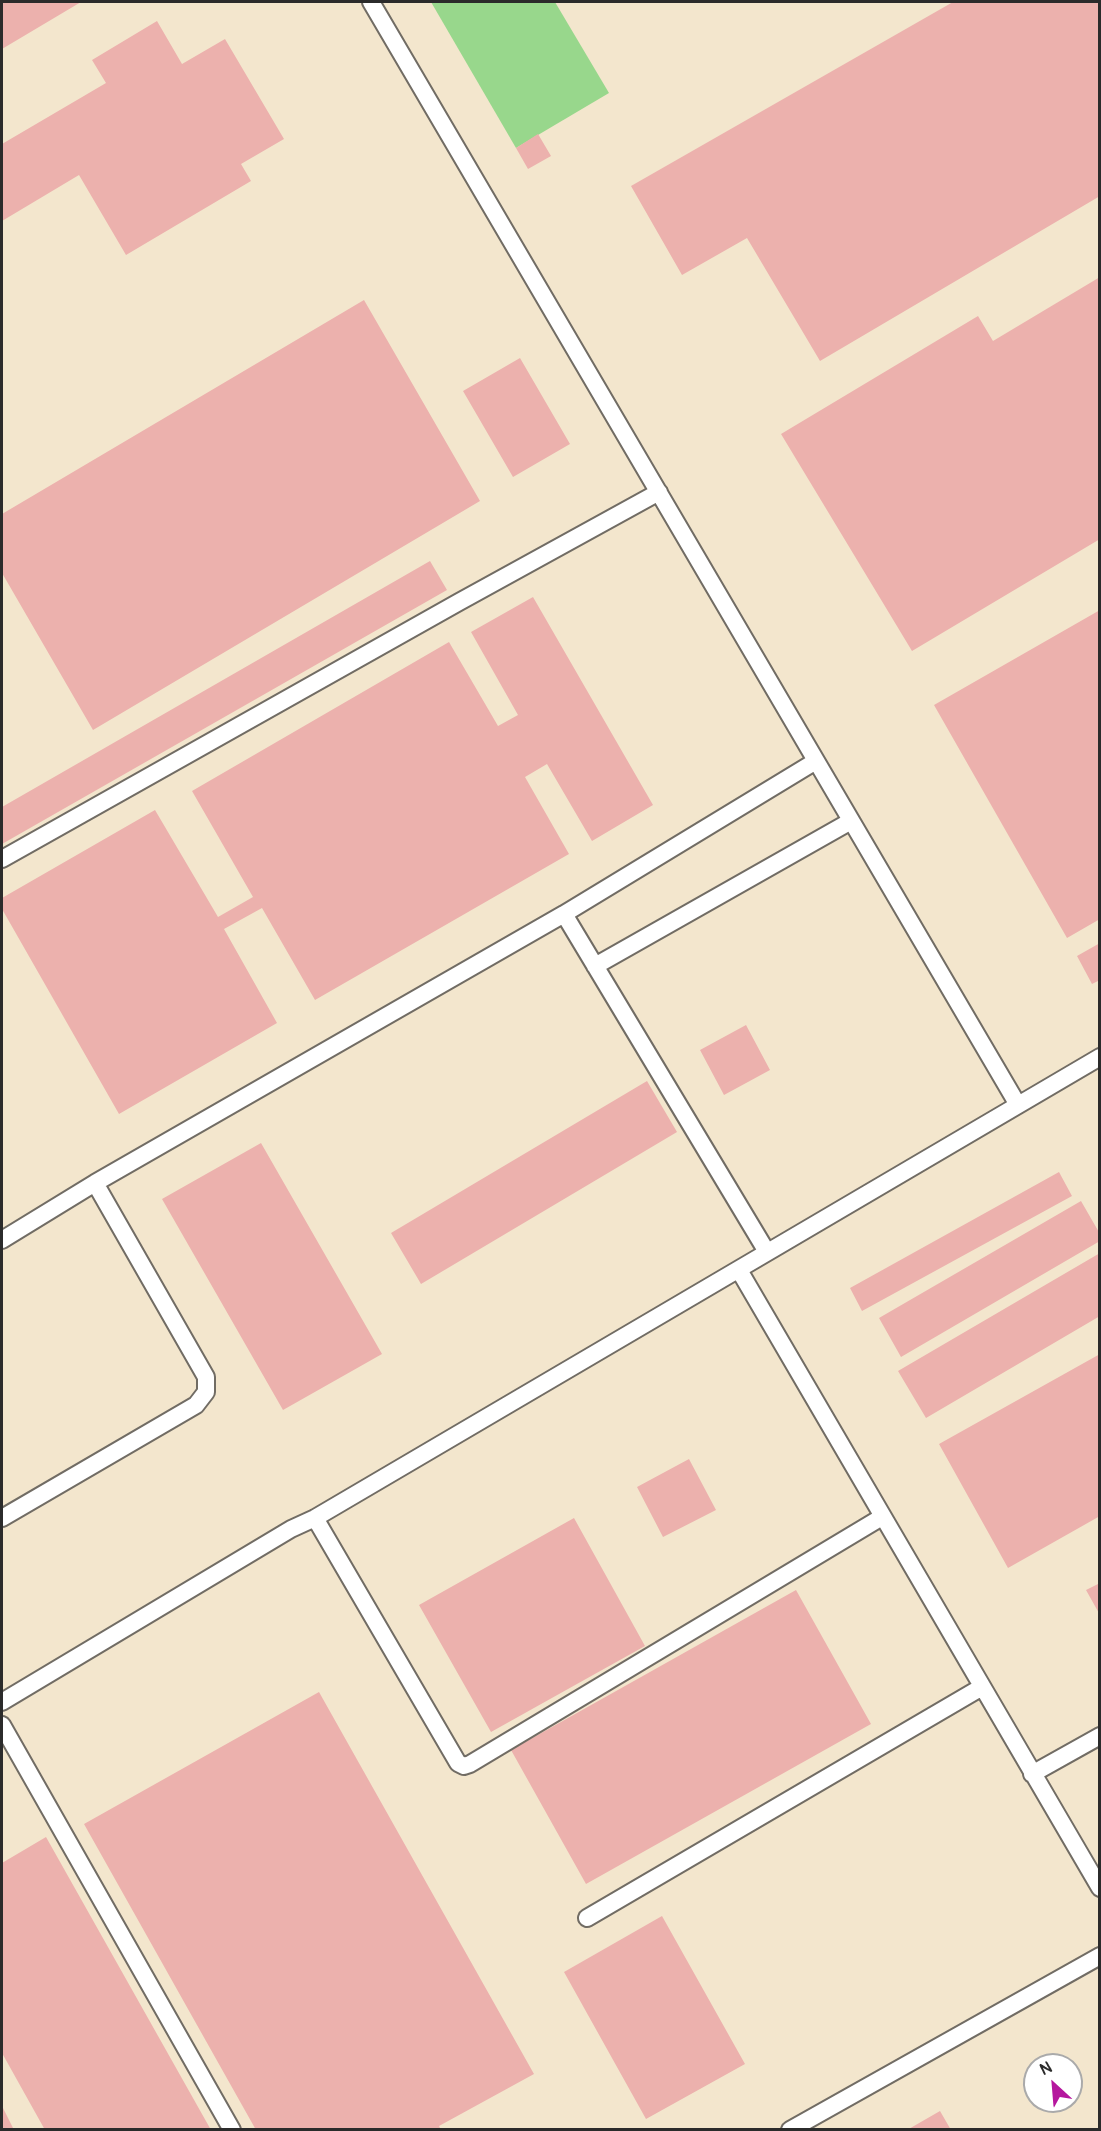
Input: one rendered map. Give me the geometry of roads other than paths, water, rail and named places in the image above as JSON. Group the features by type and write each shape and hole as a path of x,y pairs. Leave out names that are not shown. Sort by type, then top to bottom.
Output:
{"lane":[{"path":"371,2 1018,1105"},
{"path":"2,859 438,613 659,492"},
{"path":"2,1240 564,914 816,761"},
{"path":"595,966 851,821"},
{"path":"564,914 767,1252"},
{"path":"2,1702 291,1529 315,1518 1100,1057"},
{"path":"2,1518 196,1405 206,1392 206,1377 95,1184"},
{"path":"739,1270 1100,1888"},
{"path":"315,1518 458,1763 464,1766 882,1517"},
{"path":"586,1918 982,1687"},
{"path":"2,1725 232,2130"},
{"path":"1032,1774 1100,1736"},
{"path":"790,2130 1100,1956"}]}
